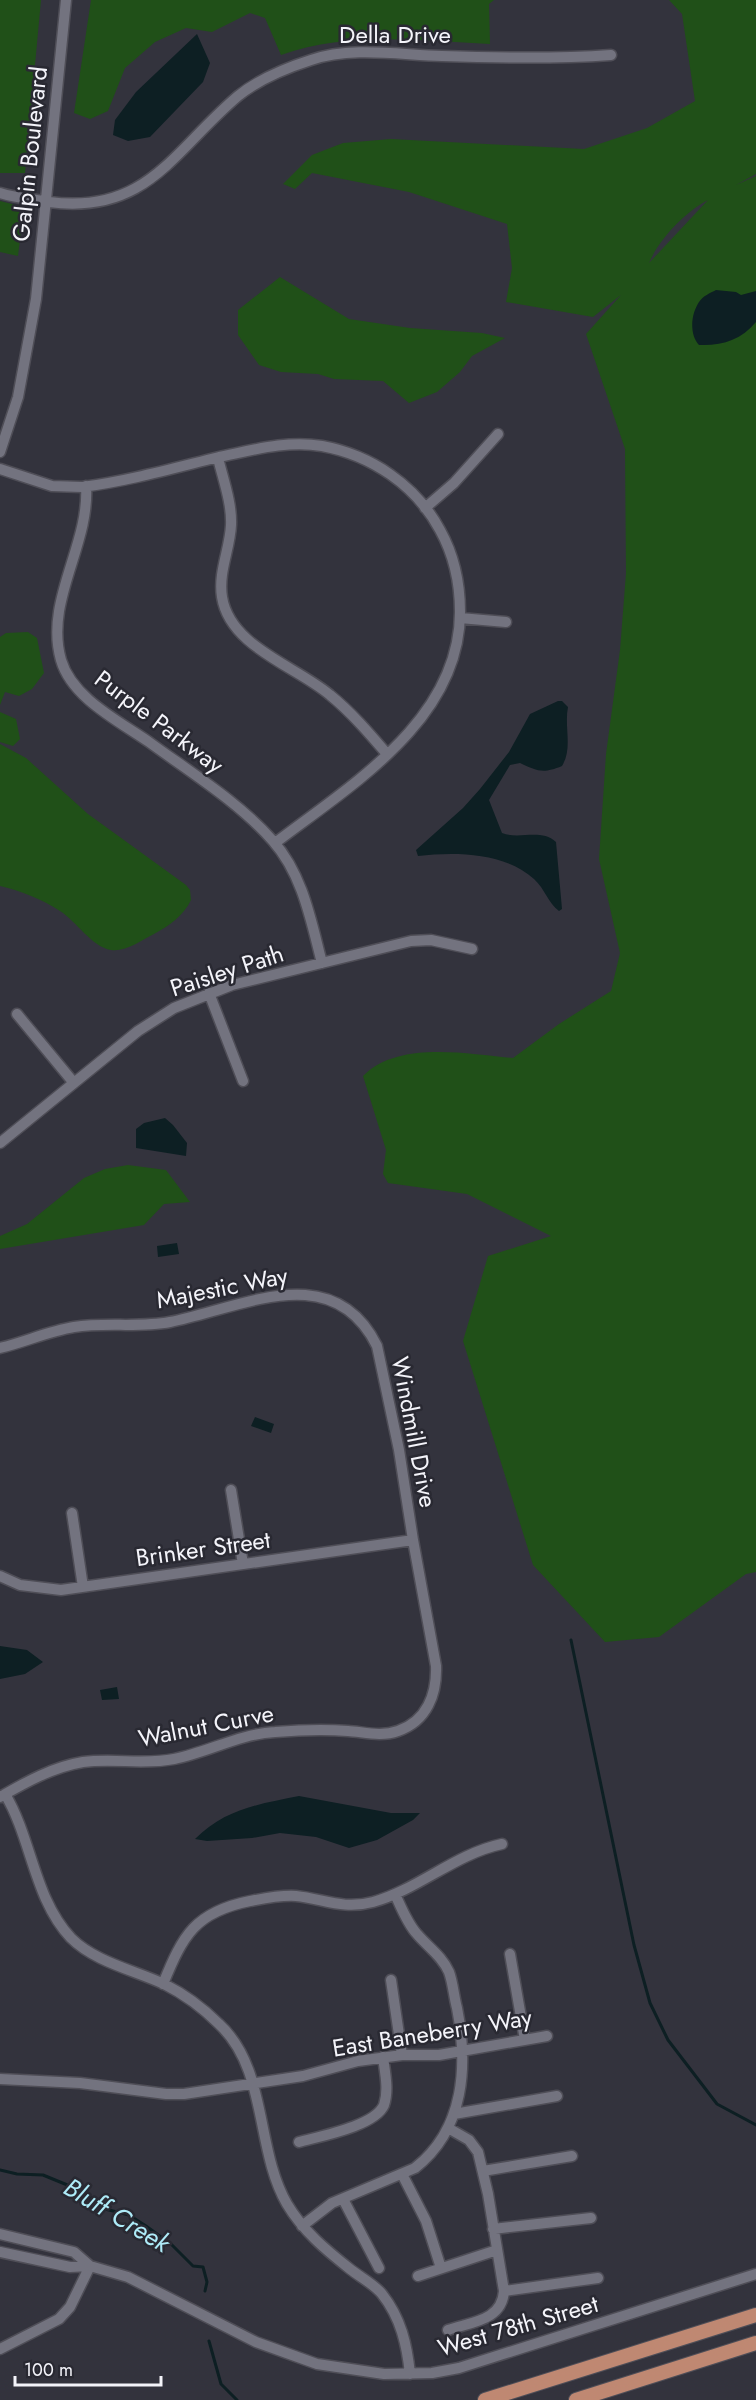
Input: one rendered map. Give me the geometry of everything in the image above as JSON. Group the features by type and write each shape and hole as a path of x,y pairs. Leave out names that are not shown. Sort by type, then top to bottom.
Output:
{"main road":[{"path":"485,2400 756,2315"},
{"path":"576,2400 756,2343"}],"street":[{"name":"Galpin Boulevard","path":"0,452 18,397 36,299 66,0"},
{"name":"Della Drive","path":"0,193 47,201 90,204 120,197 148,181 239,95 266,78 313,59 347,53 526,59 610,55"},
{"path":"425,508 454,483 498,434"},
{"path":"0,469 52,486 86,486 282,445 302,444 340,451 368,462 393,476 412,492 425,508 438,526 453,558 460,590 460,618 453,659 437,696 424,715 387,754 366,773 275,843"},
{"path":"218,458 231,514 230,539 221,585 220,607 239,631 264,654 328,693 351,713 387,754"},
{"name":"Purple Parkway","path":"86,486 85,519 57,622 64,668 86,697 232,804 258,825 275,843 301,890 322,963"},
{"path":"460,618 506,621"},
{"name":"Paisley Path","path":"0,1143 155,1019 209,993 322,963 422,940 472,949"},
{"path":"209,993 243,1081"},
{"path":"17,1014 74,1083"},
{"name":"Majestic Way","path":"0,1348 73,1327 168,1322 272,1296 300,1293 341,1304 370,1332"},
{"name":"Windmill Drive","path":"370,1332 377,1346 399,1450 413,1540"},
{"path":"231,1490 243,1564"},
{"path":"72,1513 83,1587"},
{"name":"Brinker Street","path":"0,1576 20,1585 61,1590 413,1540"},
{"name":"Walnut Curve","path":"3,1796 50,1771 84,1762 142,1763 175,1759 238,1738 274,1732 329,1730 378,1734 398,1731 410,1725 428,1707 434,1695 436,1681 436,1666 413,1540"},
{"path":"3,1796 22,1827 39,1881 59,1921 70,1937 97,1956 163,1984 195,2003 234,2040 252,2083 269,2158 286,2202 302,2226 341,2262 381,2293 397,2316 403,2333 410,2374"},
{"path":"163,1984 177,1949 188,1933 200,1922 227,1906 285,1896 339,1906 373,1902 395,1894 482,1848 502,1844"},
{"path":"302,2226 324,2209 343,2199 415,2168 434,2151 448,2128 462,2088 463,2051 450,1974 443,1961 416,1934 395,1894"},
{"path":"510,1954 525,2040"},
{"path":"391,1980 402,2055"},
{"name":"East Baneberry Way","path":"0,2079 100,2084 166,2094 184,2094 303,2076 358,2061 383,2057 439,2055 547,2036"},
{"path":"299,2142 367,2121 377,2115 383,2106 386,2093 383,2057"},
{"path":"454,2114 557,2096"},
{"path":"448,2128 469,2140 478,2152 504,2291 503,2302 499,2310 492,2315 448,2330"},
{"path":"483,2171 572,2156"},
{"path":"402,2174 426,2221 441,2268"},
{"path":"343,2199 379,2268"},
{"path":"494,2229 591,2218"},
{"name":"West 78th Street","path":"0,2234 74,2252 90,2266"},
{"path":"418,2276 497,2250"},
{"name":"West 78th Street","path":"0,2252 70,2267 90,2266 128,2277 256,2342 297,2358 358,2372 410,2374 459,2368 487,2361 756,2274"},
{"path":"0,2349 59,2319 70,2307 90,2266"},
{"path":"504,2291 598,2278"}],"green space":[{"path":"0,0 41,0 25,173 0,173"},
{"path":"91,0 494,0 489,4 490,44 358,40 307,48 281,55 265,18 250,13 212,32 186,28 155,42 125,68 108,111 90,119 74,113"},
{"path":"669,0 756,0 756,174 736,185 756,176 756,1572 746,1574 659,1637 605,1642 533,1565 463,1341 488,1256 551,1236 467,1194 388,1183 383,1174 386,1150 363,1076 378,1065 395,1057 414,1053 455,1052 513,1058 559,1024 611,991 620,953 599,859 606,754 620,650 626,573 625,449 586,334 621,295 593,317 506,302 512,268 507,224 409,192 312,173 295,189 283,184 312,155 343,143 391,139 584,149 647,128 695,101 682,14","holes":["708,200 649,263 659,244 674,227"]},
{"path":"0,201 24,207 18,256 0,252"},
{"path":"280,277 349,319 410,328 482,333 505,338 472,356 460,372 437,392 409,403 383,381 334,379 318,374 281,372 259,365 238,335 238,310"},
{"path":"28,632 37,638 44,673 32,689 19,696 5,692 0,705 0,637 6,633"},
{"path":"0,712 16,719 20,739 13,746 0,742"},
{"path":"0,744 26,758 88,814 186,885 190,890 191,900 180,915 165,927 134,945 111,950 97,944 66,915 53,907 16,890 0,886"},
{"path":"128,1165 166,1170 190,1202 164,1204 144,1225 0,1249 0,1236 27,1224 84,1178 105,1169"}],"shaded area":[{"path":"197,34 210,63 203,82 150,137 128,141 113,135 115,120 136,92"},
{"path":"716,290 736,292 741,295 756,291 756,322 744,333 730,341 699,345 692,330 694,312 701,300"},
{"path":"562,701 568,707 568,745 562,766 545,771 520,763 510,765 489,800 502,833 544,836 556,842 562,909 559,911 534,879 508,863 463,854 418,856 416,850 463,808 480,789 509,752 530,714"},
{"path":"165,1118 187,1143 186,1156 136,1148 136,1129 144,1123"},
{"path":"177,1243 179,1254 158,1257 157,1246"},
{"path":"255,1417 274,1424 271,1433 251,1426"},
{"path":"0,1646 27,1650 43,1662 25,1674 0,1679"},
{"path":"117,1687 119,1699 102,1700 100,1690"},
{"path":"299,1796 391,1813 420,1813 413,1820 377,1840 349,1848 316,1837 280,1833 252,1838 207,1841 195,1839 218,1821 243,1809"}],"waterway":[{"path":"571,1640 634,1945 650,2003 668,2040 717,2104 756,2125"},
{"name":"Bluff Creek","path":"0,2170 17,2174 43,2175 82,2191 105,2209 129,2215 172,2245 193,2266 203,2267 207,2282 205,2291"},
{"name":"Bluff Creek","path":"209,2341 221,2384 237,2400"}]}
